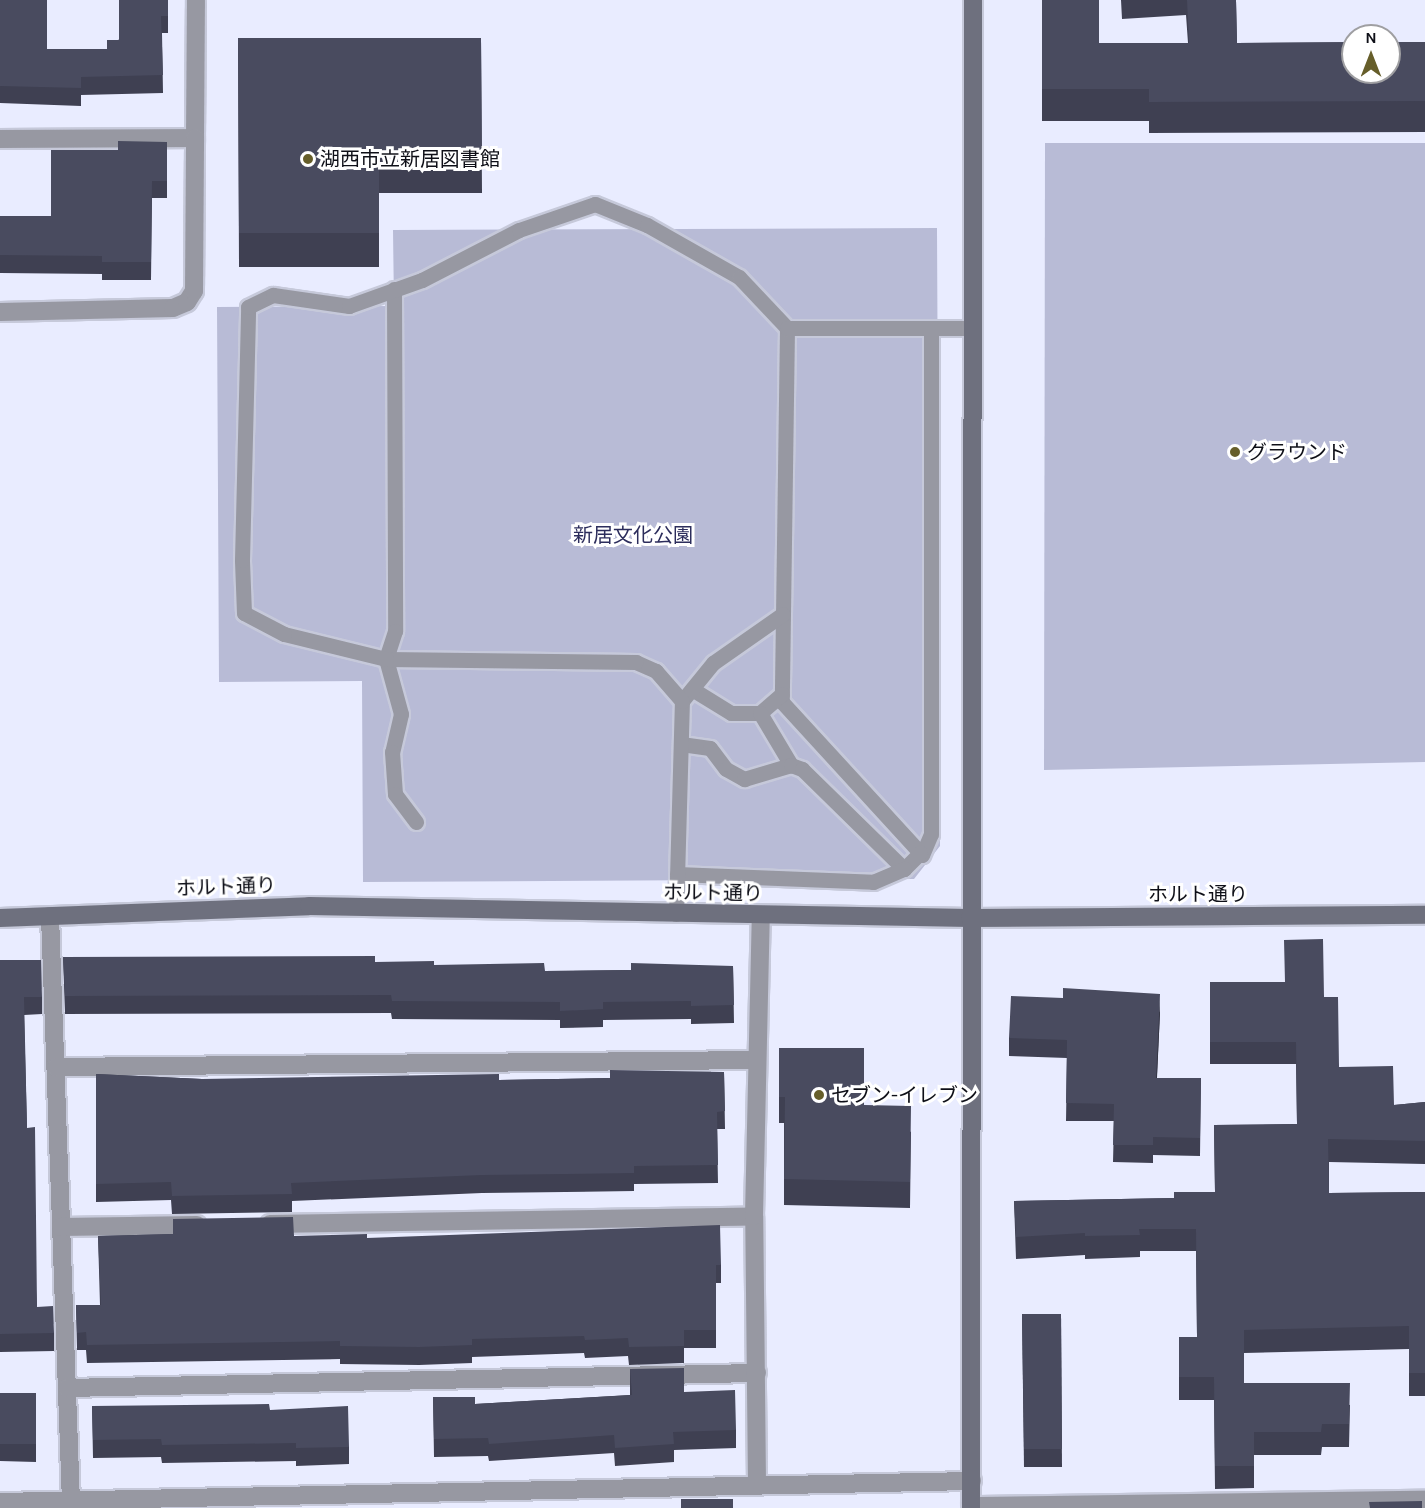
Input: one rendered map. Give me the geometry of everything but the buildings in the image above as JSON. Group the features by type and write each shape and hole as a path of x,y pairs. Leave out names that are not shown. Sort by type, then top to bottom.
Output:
{"street":[{"path":"0,312 173,308 187,302 194,291 196,0"},
{"path":"973,0 970,328 971,1507 1425,1500"},
{"path":"0,139 195,138"},
{"name":"ホルト通り","path":"0,918 309,906 760,916 970,918 1425,915"},
{"path":"50,916 71,1502"},
{"path":"757,1483 754,1216 760,916"},
{"path":"56,1067 756,1060"},
{"path":"252,1224 754,1216"},
{"path":"61,1227 217,1225"},
{"path":"67,1388 757,1373"},
{"path":"0,1502 757,1483 972,1481"}],"lane":[{"path":"782,694 760,713 731,713 687,695 656,671 636,662 386,659 284,634 244,613 242,560 248,307 273,295 349,306 422,280 519,230 595,204 648,225 739,277 787,328 782,702 920,853"},
{"path":"394,289 395,631 386,659 401,714 392,752 395,794 416,822"},
{"path":"787,328 970,328"},
{"path":"677,874 873,882 904,869 920,853 931,834 931,328"},
{"path":"676,914 681,744 687,695 713,663 783,614"},
{"path":"760,713 791,765 802,770 904,869"},
{"path":"681,744 710,748 726,770 744,779 791,765"}],"green space":[{"name":"グラウンド","path":"1045,143 1425,143 1425,762 1044,770"},
{"name":"新居文化公園","path":"937,228 940,846 914,879 363,882 362,681 219,682 217,307 394,306 393,230"}],"place":[{"name":"湖西市立新居図書館","path":"308,159"},
{"name":"グラウンド","path":"1235,452"},
{"name":"セブン-イレブン","path":"819,1095"}]}
